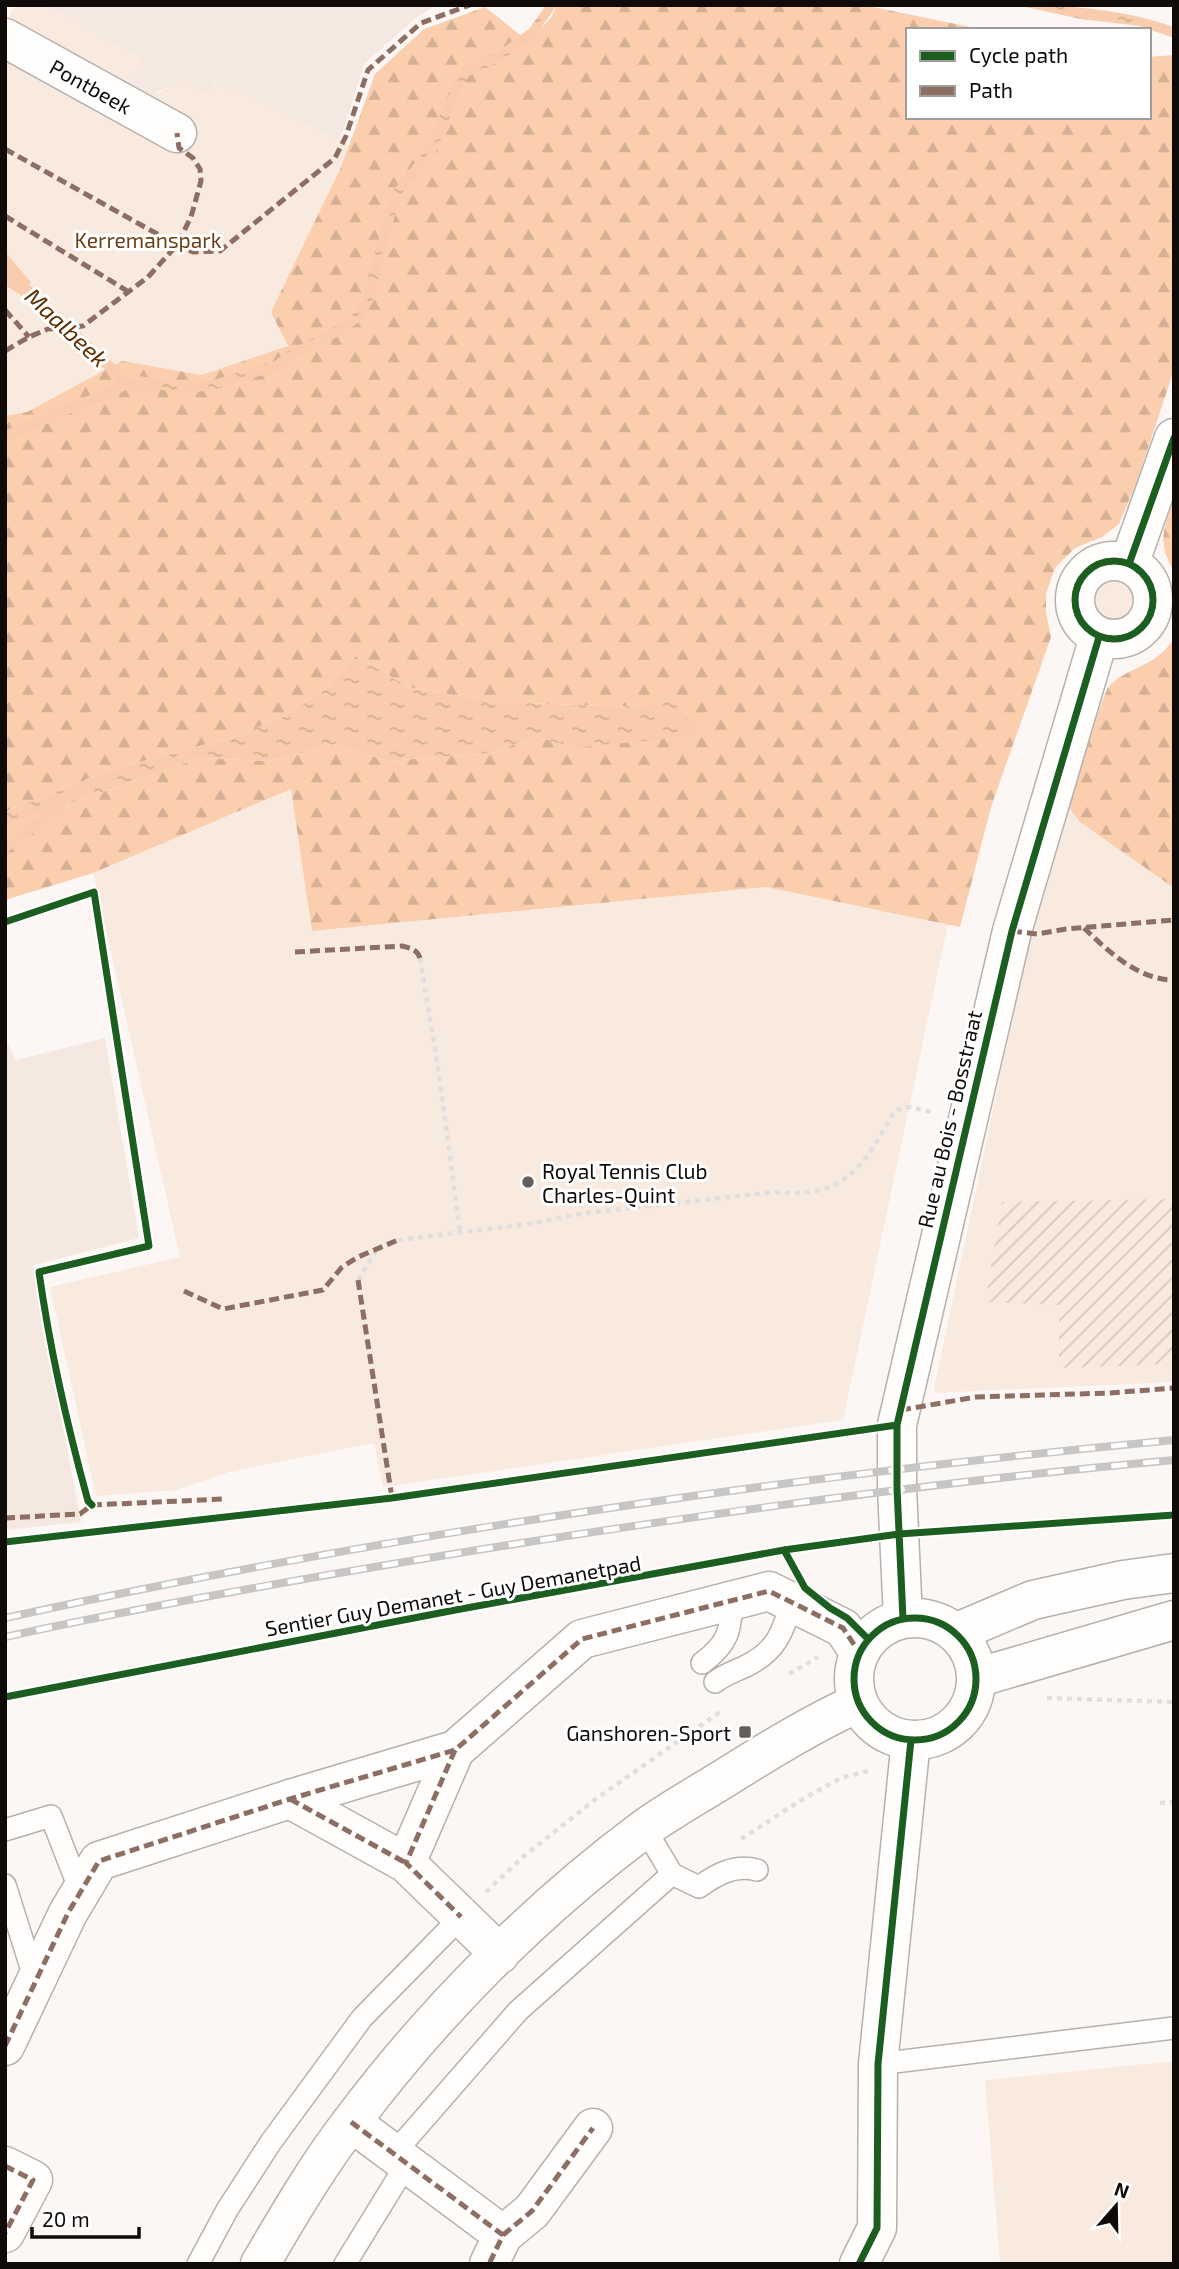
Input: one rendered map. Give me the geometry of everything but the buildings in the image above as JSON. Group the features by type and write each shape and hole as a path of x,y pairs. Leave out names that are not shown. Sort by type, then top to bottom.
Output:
{"street":[{"name":"Pontbeek","path":"5,38 177,132"},
{"path":"1129,564 1174,438"},
{"path":"1112,561 1129,564 1143,574 1153,597 1150,616 1146,624 1121,639 1100,637 1081,623 1075,610 1075,591 1086,572 1096,564 1112,561"},
{"name":"Rue au Bois - Bosstraat","path":"903,1619 897,1425 1012,931 1100,637"},
{"path":"956,1633 1033,1600 1123,1580 1174,1573"},
{"path":"5,2046 80,1893 99,1861 290,1799 455,1750 582,1639 769,1591 843,1628 857,1676 870,1722 889,1735 911,1741 928,1739 943,1733 957,1724 971,1703 976,1678 974,1661 967,1646 956,1633 931,1620 903,1619 884,1626 868,1639 857,1676 778,1744 645,1829 560,1899 436,2018 351,2122 301,2194 260,2264"},
{"path":"976,1678 1174,1620"},
{"path":"859,2264 877,2228 878,2064 911,1741"},
{"path":"406,1863 455,1750"},
{"path":"290,1799 406,1863 500,1954"},
{"path":"351,2122 401,2159 496,2249 532,2211 593,2128"},
{"path":"5,2166 33,2180 5,2233"}],"lane":[{"path":"702,1663 719,1651 726,1638 732,1599"},
{"path":"715,1682 725,1674 768,1653 778,1641 792,1602"},
{"path":"5,1830 51,1816 80,1893"},
{"path":"645,1829 672,1874 699,1887 726,1871 740,1868 757,1870"},
{"path":"345,2264 401,2173 402,2144 518,2011 672,1874"},
{"path":"5,1885 35,1983"},
{"path":"198,2264 227,2210 271,2142 362,2018 461,1916"},
{"path":"878,2064 1174,2028"}],"path":[{"path":"420,958 460,1232"},
{"path":"398,1240 529,1224 585,1213 775,1192 799,1195 817,1192 838,1185 861,1164 895,1110 910,1107 966,1121"},
{"path":"358,1280 376,1251"},
{"path":"757,1556 856,1541"},
{"path":"784,1550 789,1560"},
{"path":"784,1676 818,1657 857,1676"},
{"path":"1035,1698 1174,1702"},
{"path":"461,1916 524,1856 597,1798 706,1719 728,1707"},
{"path":"736,1842 841,1778 877,1769"},
{"path":"1160,1803 1174,1802"}],"shaded area":[{"path":"45,5 437,5 417,17 364,64 340,141 216,82 209,96 170,86 151,95 128,87 142,59"},
{"path":"5,1038 16,1060 105,1038 139,1238 33,1265 81,1522 5,1530"}],"green space":[{"name":"Kerremanspark","path":"15,5 45,5 143,59 128,87 155,94 166,88 176,76 209,95 217,81 367,154 279,363 5,436 5,19 7,20"},
{"path":"557,5 863,5 975,28 906,28 906,119 1151,119 1151,57 1174,55 1174,370 1136,484 1119,524 1102,537 1075,548 1055,568 1046,594 1051,637 991,807 960,927 766,887 312,931 291,789 93,873 5,900 5,826 200,758 268,761 336,744 387,761 492,753 535,736 574,748 671,700 637,707 494,702 408,687 356,656 324,690 283,717 233,737 107,771 5,812 5,416 27,412 122,361 202,375 288,346 271,312 342,165 375,74 424,29 485,7 528,41 551,18"},
{"path":"1174,499 1174,572 1165,552 1164,536"},
{"path":"1114,579 1130,586 1137,602 1130,618 1114,625 1098,618 1091,602 1098,586"},
{"path":"1174,638 1174,1382 933,1393 1041,883 1101,701 1117,680 1156,657"},
{"path":"1174,638 1174,888 1080,822 1066,803 1107,689 1123,675 1158,656"},
{"name":"Royal Tennis Club Charles-Quint","path":"291,789 313,931 766,887 948,924 843,1420 383,1487 374,1443 229,1472 176,1490 96,1496 50,1287 180,1257 93,873"},
{"path":"1174,1199 1174,1364 1059,1368 1059,1305 985,1302 1002,1202"},
{"path":"1174,2061 1174,2264 1000,2264 985,2080"}],"water":[{"path":"546,5 557,5 535,37 499,62 469,76 461,89 436,152 425,162 400,196 372,302 362,320 337,337 289,361 280,370 213,390 171,392 131,382 141,376 168,382 211,381 275,361 353,314 362,299 392,192 428,146 452,85 466,67 496,53 529,29"},
{"path":"1016,5 1076,7 1116,12 1174,27 1174,38 1151,28 1081,19"},
{"path":"5,252 31,282 22,296 5,285"},
{"path":"356,656 408,687 494,702 637,707 671,700 703,735 574,748 535,736 492,753 387,761 336,744 268,761 200,758 5,826 5,812 107,771 233,737 283,717 324,690"}],"waterway":[{"name":"Maalbeek","path":"5,269 128,384"},
{"path":"5,436 128,384 156,387"},
{"path":"5,848 61,806"}],"railway":[{"path":"5,1618 295,1560 587,1511 880,1472 1174,1440"},
{"path":"5,1637 247,1589 575,1535 917,1488 1174,1460"}],"marked path":[{"path":"5,149 177,245 193,252 220,251 335,158 346,136 368,70 421,23 470,5"},
{"path":"5,351 48,329 83,326 148,277 177,245 191,217 201,181 200,169 193,158 179,148 177,133"},
{"path":"5,216 129,292"},
{"path":"5,310 29,337"},
{"path":"1012,931 1037,934 1174,920"},
{"path":"1084,928 1114,955 1136,970 1161,979 1174,980"},
{"path":"295,952 402,946 415,951 420,958"},
{"path":"184,1291 223,1309 323,1290 342,1267 398,1240"},
{"path":"358,1280 392,1498"},
{"path":"901,1410 976,1397 1174,1388"},
{"path":"5,1518 80,1514 92,1505 224,1499"},
{"path":"5,2046 68,1913 99,1861 290,1799 455,1750 582,1639 769,1591 843,1628 859,1652"},
{"path":"455,1750 406,1863 461,1917"},
{"path":"290,1799 406,1863"},
{"path":"351,2122 503,2235 489,2264"},
{"path":"503,2235 532,2211 593,2128"},
{"path":"5,2166 33,2180 5,2233"}],"cycle path":[{"path":"1129,564 1174,438"},
{"path":"1114,561 1129,564 1141,573 1150,585 1153,600 1150,615 1141,627 1129,636 1114,639 1099,636 1087,627 1078,615 1075,600 1078,585 1087,573 1099,564 1114,561"},
{"path":"903,1619 897,1425 1012,931 1099,637"},
{"path":"5,922 94,892 149,1246 39,1272 66,1416 88,1501 92,1505"},
{"path":"5,1542 392,1498 897,1425"},
{"name":"Sentier Guy Demanet - Guy Demanetpad","path":"5,1697 784,1550 899,1534 1174,1515"},
{"path":"784,1550 805,1588 847,1618 868,1639"},
{"path":"915,1618 938,1623 958,1636 971,1656 976,1679 971,1702 958,1722 938,1735 915,1740 892,1735 872,1722 859,1702 854,1679 859,1656 872,1636 892,1623 915,1618"},
{"path":"859,2264 877,2228 878,2064 911,1740"}],"place":[{"name":"Royal Tennis Club Charles-Quint","path":"528,1182"},
{"name":"Ganshoren-Sport","path":"745,1732"}]}
